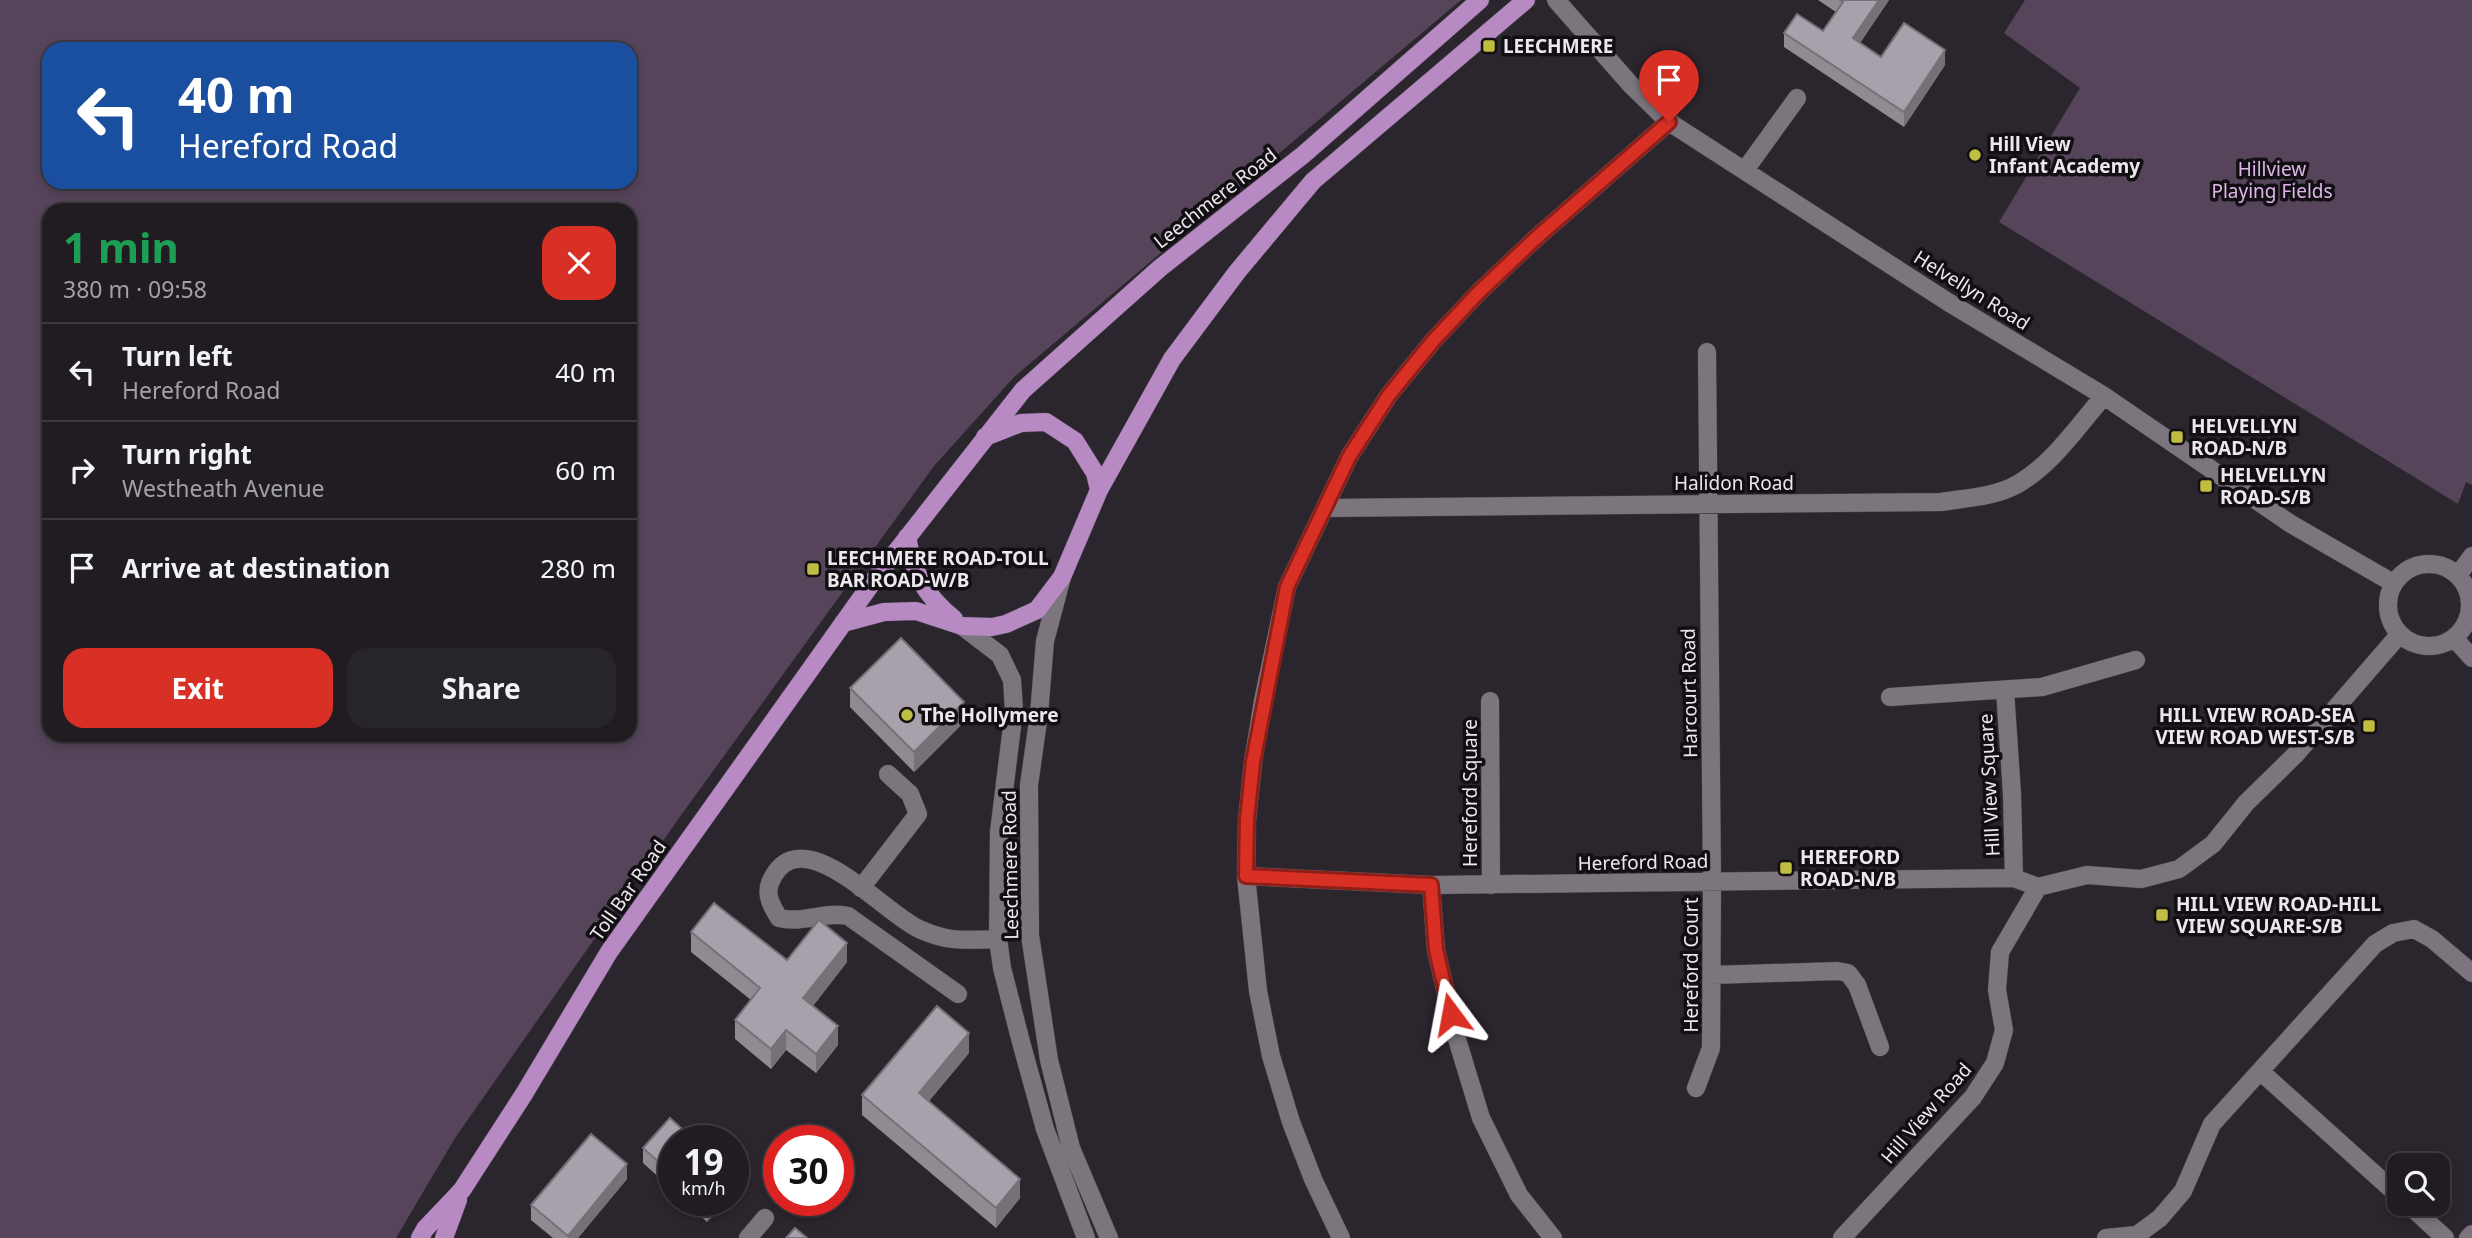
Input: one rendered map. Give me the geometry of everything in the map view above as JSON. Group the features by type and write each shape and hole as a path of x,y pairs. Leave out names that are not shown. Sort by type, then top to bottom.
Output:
{"main road":[{"name":"Leechmere Road","path":"874,580 1023,390 1160,268 1303,155 1480,0"},
{"name":"Leechmere Road","path":"1062,577 1099,490 1172,359 1237,272 1313,181 1526,0"},
{"path":"985,437 1021,423 1046,422 1075,441 1095,473 1099,490"},
{"name":"Leechmere Road","path":"907,537 918,579 937,604 962,626"},
{"path":"843,623 884,612 916,611 962,626 999,626 1037,610 1062,577"},
{"name":"Toll Bar Road","path":"420,1238 462,1190 524,1094 609,952 874,580"},
{"name":"Toll Bar Road","path":"444,1238 462,1190"}],"street":[{"name":"Helvellyn Road","path":"1556,0 1631,85 1669,122 1948,302 2104,396 2291,524 2393,583"},
{"path":"1745,170 1797,98"},
{"path":"1341,1238 1313,1179 1291,1122 1271,1056 1258,991 1246,876 1247,820 1253,762 1287,587 1349,457 1389,395 1433,341 1525,248 1669,122"},
{"name":"Harcourt Road","path":"1707,352 1712,882"},
{"name":"Halidon Road","path":"1325,508 1941,502 1982,496 2014,486 2043,467 2104,396"},
{"path":"2458,575 2472,556"},
{"path":"2436,564 2458,575 2470,595 2469,620 2455,639 2436,647 2416,645 2399,635 2389,620 2387,601 2393,583 2411,567 2436,564"},
{"name":"Leechmere Road","path":"1062,577 1045,641 1029,786 1030,935 1049,1060 1068,1136 1109,1238"},
{"name":"Leechmere Road","path":"962,626 1000,655 1012,680 1014,710 999,832 998,939 1002,968 1045,1129 1086,1238"},
{"path":"2038,887 2087,875 2141,879 2179,869 2213,844 2246,803 2294,755 2399,635"},
{"path":"2455,639 2472,658"},
{"name":"Hill View Square","path":"1890,697 2042,687 2136,660"},
{"name":"Hill View Square","path":"2005,690 2014,878"},
{"name":"Hereford Square","path":"1490,701 1491,885"},
{"path":"861,888 918,814 910,794 888,774"},
{"path":"958,994 848,916 834,914 795,921 779,918 769,902 768,886 779,867 793,857 819,862 917,928 951,941 998,939"},
{"name":"Hereford Road","path":"1246,876 1431,885 2014,878 2038,887"},
{"name":"Hereford Court","path":"1696,1088 1711,1048 1712,882"},
{"path":"1431,885 1436,950 1456,1036 1481,1118 1519,1195 1553,1238"},
{"name":"Hill View Road","path":"1842,1238 1973,1097 1995,1063 2004,1030 1997,990 2000,952 2038,887"},
{"path":"2106,1238 2137,1235 2160,1218 2183,1191 2212,1124 2375,944 2393,933 2414,929 2432,939 2472,973"},
{"path":"1712,975 1837,971 1847,973 1857,985 1880,1046"},
{"path":"2260,1071 2387,1185"},
{"path":"2421,1216 2445,1238"},
{"path":"748,1238 765,1218"},
{"path":"2468,1238 2472,1234"}],"green space":[{"path":"0,0 1461,0 1015,376 934,466 679,818 455,1138 396,1238 0,1238"},
{"name":"Hillview Playing Fields","path":"2025,0 2472,0 2472,485 2466,482 2458,504 1999,222 2080,88 2004,33"}],"building":[{"path":"1840,0 1879,0 1853,38 1881,57 1904,23 1945,50 1904,112 1784,33 1797,14 1823,31 1843,2"},
{"name":"The Hollymere","path":"901,638 964,702 914,752 850,688"},
{"path":"714,903 787,960 819,920 847,943 803,998 838,1026 816,1054 786,1030 771,1049 735,1020 760,988 691,932"},
{"path":"937,1006 969,1033 919,1093 1020,1179 996,1208 862,1095"},
{"path":"670,1118 678,1125 664,1125"},
{"path":"658,1131 658,1162 643,1148"},
{"path":"591,1134 627,1164 568,1236 531,1205"},
{"path":"795,1228 807,1238 786,1238"}],"place":[{"name":"LEECHMERE","path":"1489,46"},
{"name":"Hill View Infant Academy","path":"1975,155"},
{"name":"HELVELLYN ROAD-N/B","path":"2177,437"},
{"name":"HELVELLYN ROAD-S/B","path":"2206,486"},
{"name":"LEECHMERE ROAD-TOLL BAR ROAD-W/B","path":"813,569"},
{"name":"The Hollymere","path":"907,715"},
{"name":"HILL VIEW ROAD-SEA VIEW ROAD WEST-S/B","path":"2369,726"},
{"name":"HEREFORD ROAD-N/B","path":"1786,868"},
{"name":"HILL VIEW ROAD-HILL VIEW SQUARE-S/B","path":"2162,915"}],"route":[{"path":"1451,1014 1436,950 1431,885 1246,876 1247,820 1253,762 1287,587 1349,457 1389,395 1433,341 1478,293 1535,239 1669,122"}]}
